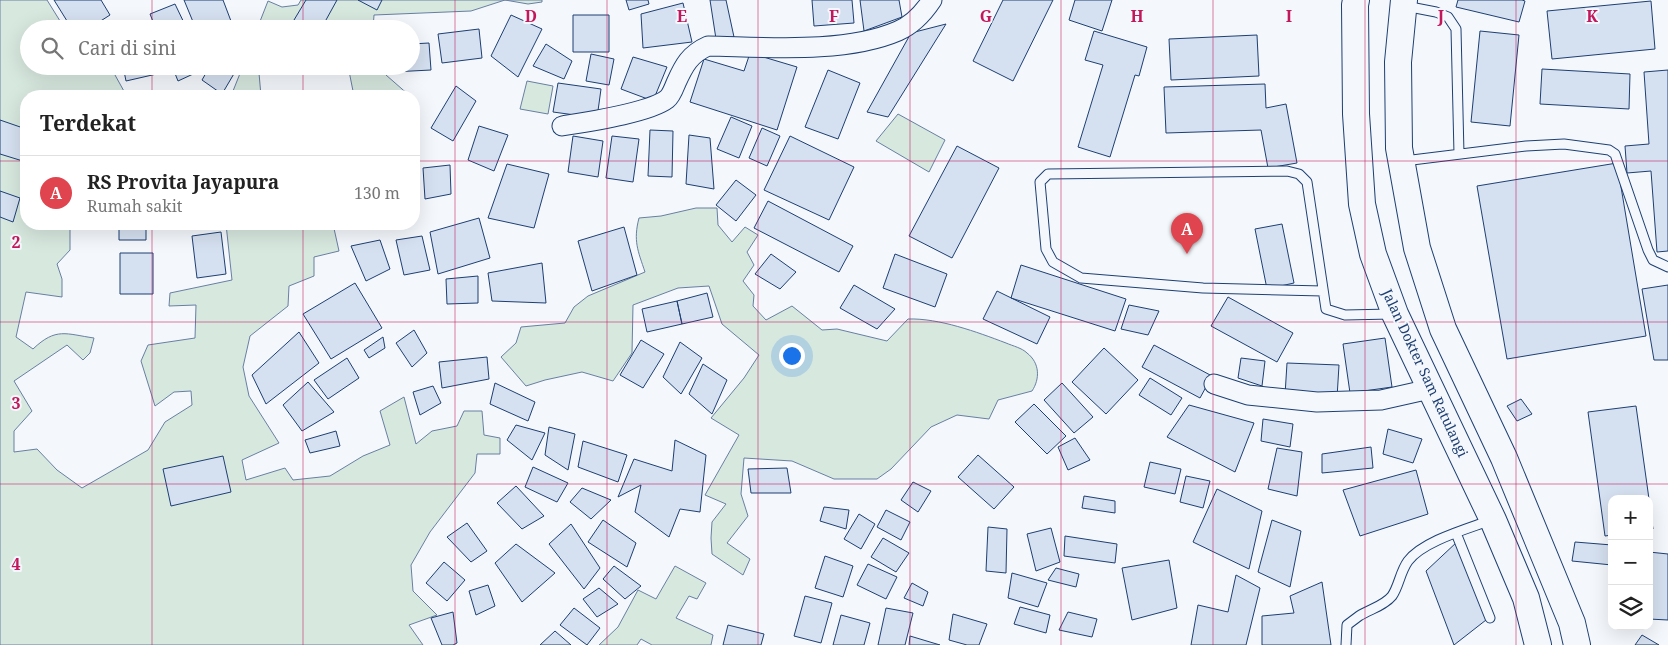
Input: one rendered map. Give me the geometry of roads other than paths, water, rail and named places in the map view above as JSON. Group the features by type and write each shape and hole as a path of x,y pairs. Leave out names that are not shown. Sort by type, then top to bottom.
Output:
{"main road":[{"name":"Jalan Dokter Sam Ratulangi","path":"1352,2 1356,114 1362,204 1373,254 1395,314 1493,520 1526,598 1538,645"},
{"path":"1403,3 1398,62 1399,148 1417,248 1443,329 1504,458 1572,623 1577,645"}],"street":[{"path":"562,126 654,106 667,99 683,67 696,51 708,46 801,48 873,39 900,30 922,14 932,0"},
{"path":"1214,384 1248,395 1317,402 1381,400 1430,389"}],"lane":[{"path":"1403,3 1448,17 1456,29 1459,154"},
{"path":"1402,161 1526,146 1564,144 1609,150 1615,154 1653,260 1668,267"},
{"path":"1323,292 1203,288 1081,278 1053,262 1046,249 1040,182 1048,174 1287,171 1299,174 1307,182 1326,309 1345,315 1395,314"},
{"path":"1346,645 1347,625 1392,596 1400,574 1408,560 1418,550 1456,533 1493,520"},
{"path":"1456,533 1490,618"}],"place":[{"name":"RS Provita Jayapura","path":"1187,254"}]}
